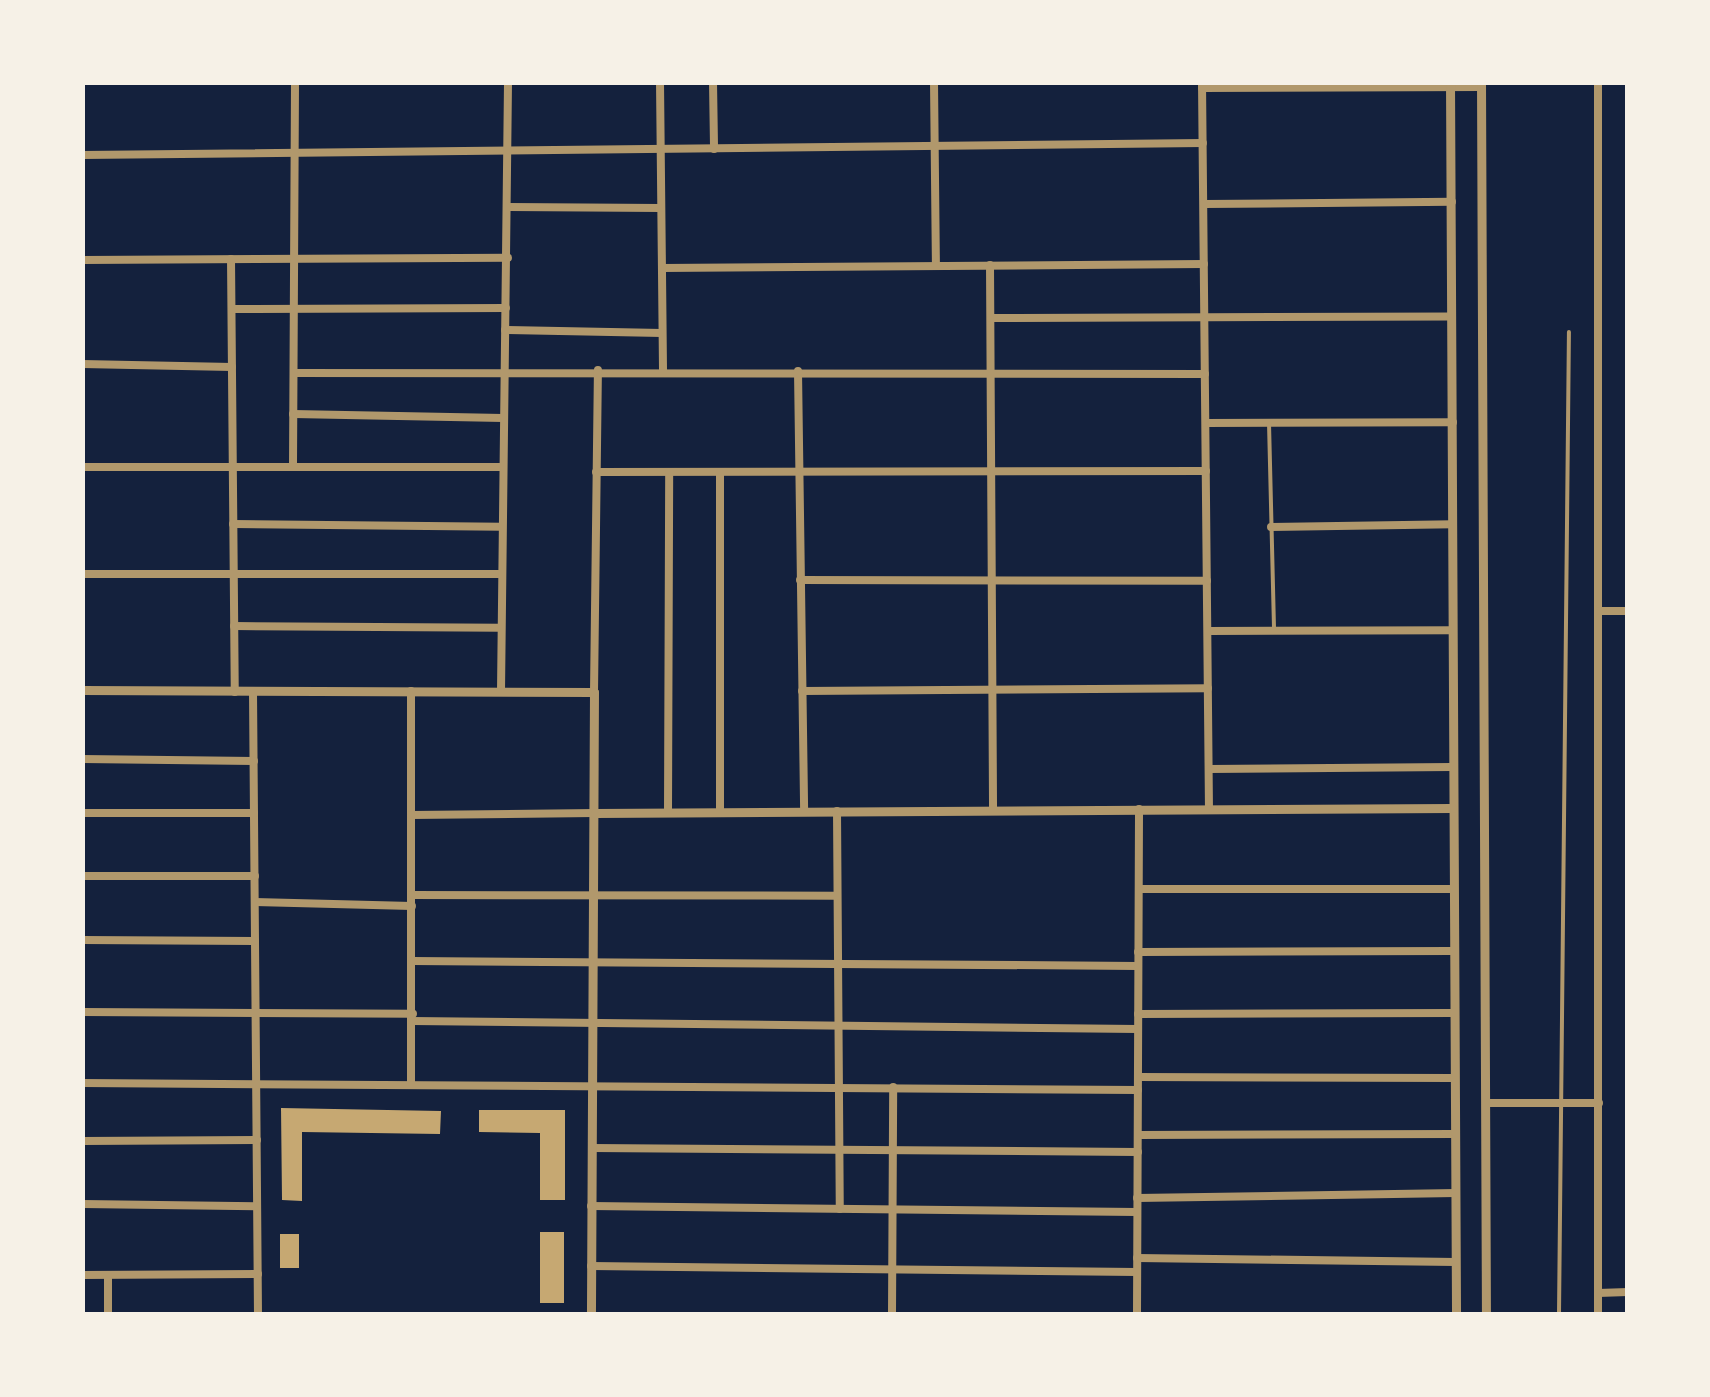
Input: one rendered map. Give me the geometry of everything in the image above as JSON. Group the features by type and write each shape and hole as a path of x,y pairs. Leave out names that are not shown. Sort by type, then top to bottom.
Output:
{"street":[{"path":"294,466 295,82"},
{"path":"501,691 508,82"},
{"path":"660,82 662,370"},
{"path":"713,82 714,148"},
{"path":"934,82 936,265"},
{"path":"1598,82 1598,1314"},
{"path":"1450,85 1456,1314"},
{"path":"1210,808 1202,86 1482,85 1486,1314"},
{"path":"82,156 1203,143"},
{"path":"1204,204 1452,202"},
{"path":"508,207 661,208"},
{"path":"82,260 508,258"},
{"path":"231,259 235,692"},
{"path":"662,268 1204,264"},
{"path":"990,265 993,810"},
{"path":"232,310 506,308"},
{"path":"991,318 1452,316"},
{"path":"506,330 662,332"},
{"path":"82,364 232,367"},
{"path":"590,1314 598,370"},
{"path":"294,373 662,370 1205,374"},
{"path":"798,371 804,812"},
{"path":"294,414 503,418"},
{"path":"1206,423 1454,422"},
{"path":"82,468 502,467"},
{"path":"596,472 1206,471"},
{"path":"668,813 669,472"},
{"path":"720,473 720,812"},
{"path":"234,524 501,527"},
{"path":"1271,527 1454,524"},
{"path":"82,574 501,574"},
{"path":"800,580 1207,581"},
{"path":"1600,611 1628,611"},
{"path":"234,626 500,628"},
{"path":"1208,631 1453,630"},
{"path":"802,691 1208,688"},
{"path":"82,690 594,692"},
{"path":"411,690 411,1083"},
{"path":"253,692 258,1314"},
{"path":"82,759 254,761"},
{"path":"1209,769 1452,767"},
{"path":"412,815 1452,808"},
{"path":"1137,1314 1139,809"},
{"path":"836,811 840,1209"},
{"path":"82,814 254,813"},
{"path":"82,876 254,876"},
{"path":"1139,889 1454,889"},
{"path":"412,895 837,896"},
{"path":"254,902 412,906"},
{"path":"82,940 255,941"},
{"path":"1138,952 1452,951"},
{"path":"412,961 1138,966"},
{"path":"82,1012 1138,1029"},
{"path":"1138,1014 1453,1013"},
{"path":"1138,1078 1453,1078"},
{"path":"82,1083 592,1083 1138,1090"},
{"path":"892,1314 893,1087"},
{"path":"1486,1103 1599,1103"},
{"path":"1138,1135 1455,1134"},
{"path":"82,1141 256,1140"},
{"path":"592,1148 1138,1152"},
{"path":"1137,1198 1456,1193"},
{"path":"82,1204 257,1206"},
{"path":"592,1206 1137,1212"},
{"path":"1137,1258 1456,1262"},
{"path":"591,1266 1137,1272"},
{"path":"108,1274 108,1314"},
{"path":"82,1275 258,1274"},
{"path":"1598,1293 1628,1292"}],"lane":[{"path":"1559,1314 1569,332"},
{"path":"1269,423 1274,630"}],"building":[{"path":"281,1108 441,1111 440,1134 302,1132 302,1201 282,1200"},
{"path":"479,1110 565,1110 565,1200 540,1200 540,1133 479,1132"},
{"path":"540,1232 564,1232 564,1303 540,1303"},
{"path":"280,1234 299,1234 299,1268 280,1268"}]}
